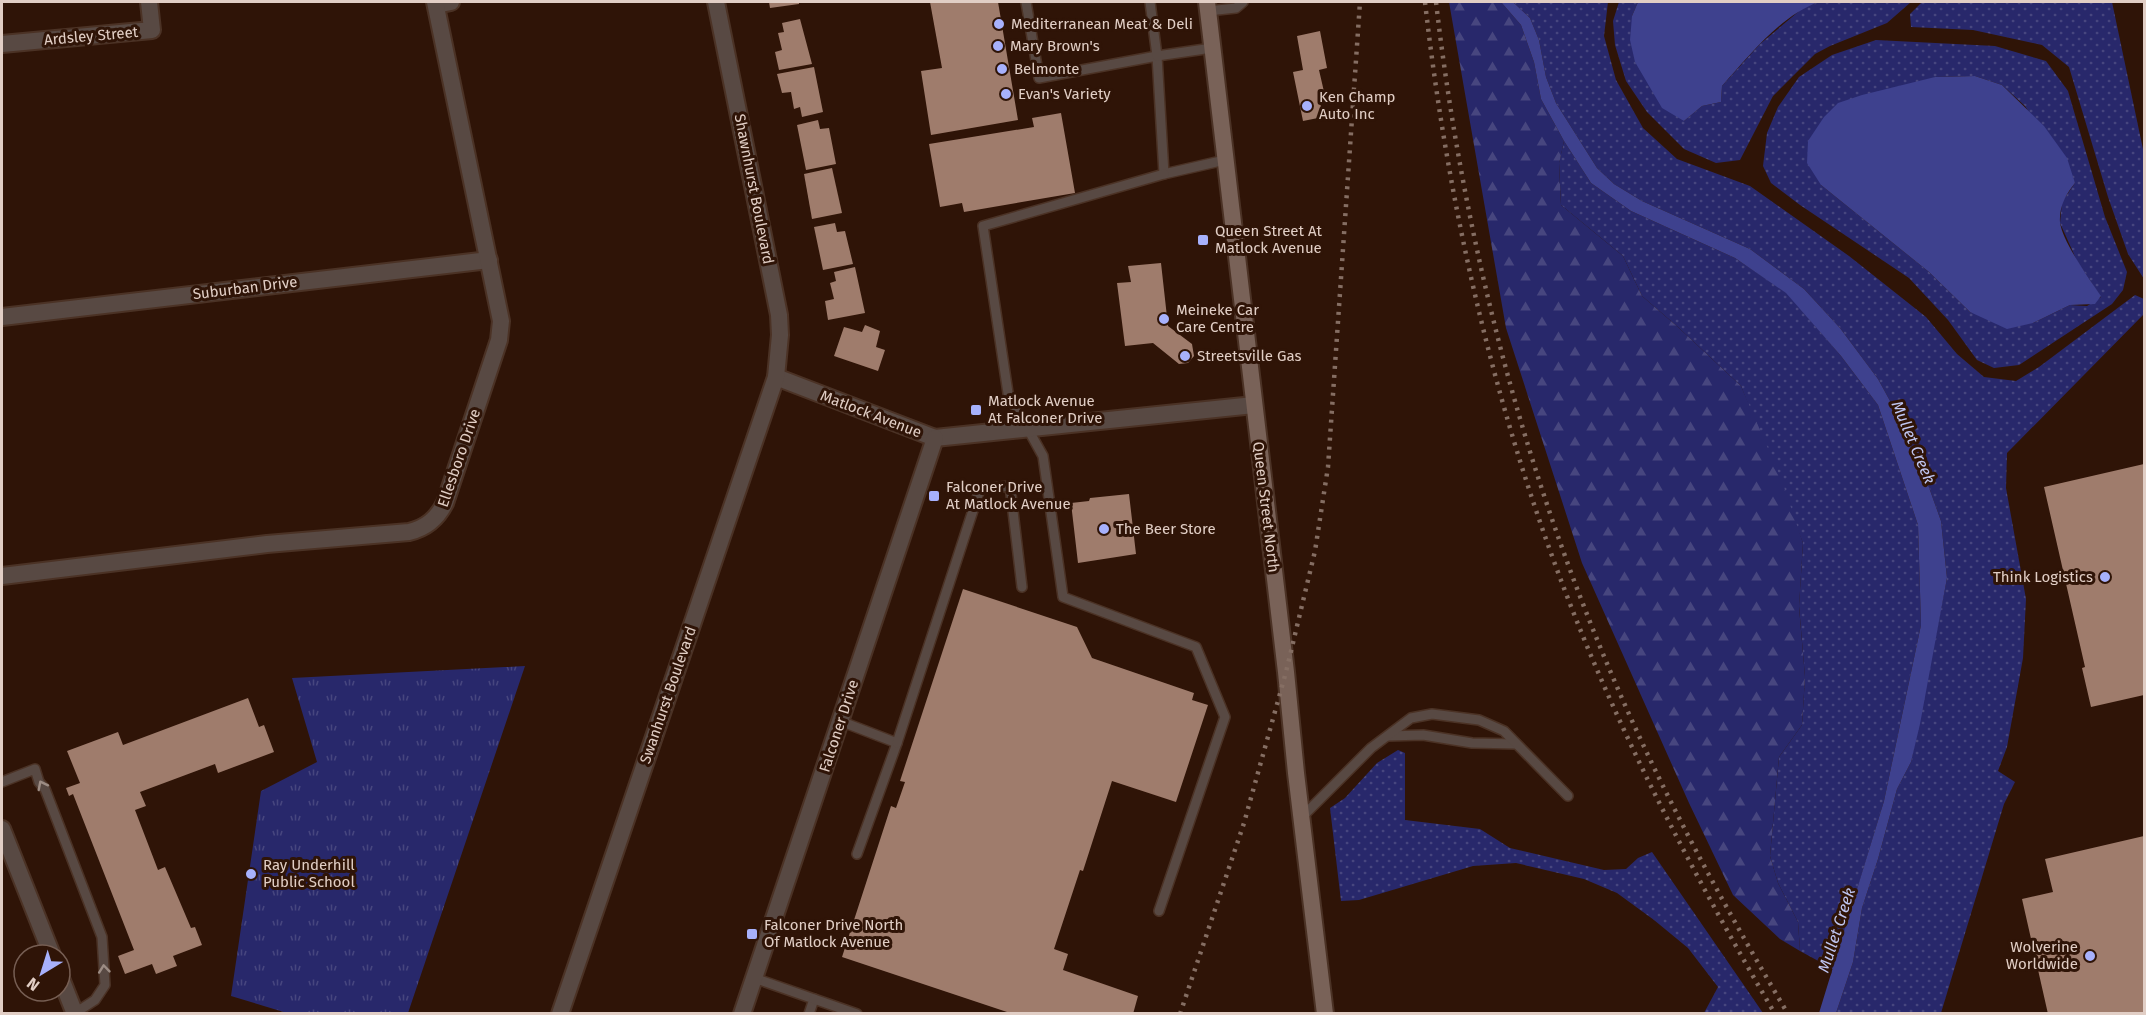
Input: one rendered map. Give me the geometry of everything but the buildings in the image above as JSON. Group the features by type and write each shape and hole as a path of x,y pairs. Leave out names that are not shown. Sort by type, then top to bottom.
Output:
{"main road":[{"name":"Queen Street North","path":"1207,6 1287,672 1301,818 1325,1014"}],"street":[{"name":"Ardsley Street","path":"2,44 152,30 149,2"},
{"name":"Shawnhurst Boulevard","path":"716,2 779,315 780,335 776,377"},
{"name":"Ellesboro Drive","path":"2,576 267,544 409,532 428,524 438,515 445,503 499,340 500,311 441,3"},
{"name":"Suburban Drive","path":"2,317 489,260"},
{"name":"Matlock Avenue","path":"776,377 934,438 1254,405"},
{"name":"Swanhurst Boulevard","path":"560,1014 776,377"},
{"name":"Falconer Drive","path":"742,1014 934,438"},
{"path":"2,829 6,857 46,943"}],"lane":[{"path":"1026,2 1039,78 1212,48"},
{"path":"1150,2 1157,56 1164,174"},
{"path":"1207,6 1236,8 1243,2"},
{"path":"1159,910 1225,717 1196,647 1063,597 1043,456 1008,393 983,226 1164,174 1225,160"},
{"path":"857,854 897,744 980,489 1010,486 1022,587"},
{"path":"1301,818 1371,748 1411,718 1432,714 1479,720 1504,731 1568,796"},
{"path":"840,721 897,744"},
{"path":"1388,736 1423,735 1472,743 1516,744"},
{"path":"2,782 35,769 48,796 102,937 105,985 96,1000 75,1013"},
{"path":"754,978 857,1014"},
{"path":"809,1014 814,999"}],"green space":[{"path":"1449,2 1501,2 1521,25 1534,62 1541,99 1564,141 1559,164 1561,205 1623,256 1642,296 1741,386 1782,481 1803,543 1799,607 1805,677 1802,725 1779,757 1770,856 1778,883 1798,922 1800,951 1780,939 1733,895 1689,803 1582,563 1506,328"},
{"path":"1513,2 1608,2 1604,36 1616,80 1643,128 1677,159 1750,186 1849,256 1926,317 1957,354 1984,377 2016,381 2039,367 2135,295 2144,299 2144,314 2007,453 2006,488 2026,599 2023,658 2007,747 1998,771 2015,782 2004,804 1941,1013 1836,1013 1853,962 1862,908 1897,789 1911,762 1947,578 1941,521 1926,479 1895,410 1878,379 1840,328 1804,289 1750,249 1642,201 1614,184 1597,168 1556,103 1546,77 1539,40 1530,18"},
{"path":"1619,2 1638,2 1632,16 1684,121 1702,106 1721,102 1722,86 1760,44 1804,7 1819,2 1911,2 1887,23 1815,54 1773,96 1740,160 1716,163 1684,149 1647,112 1626,81 1615,45 1613,21"},
{"path":"1922,2 2112,2 2144,154 2144,279 2128,254 2108,197 2069,67 2042,45 1973,30 1911,27 1910,14"},
{"path":"1876,40 1995,46 2046,61 2068,91 2105,217 2127,272 2123,290 2112,304 2019,365 1994,368 1977,360 1948,320 1909,278 1771,183 1763,166 1767,133 1778,107 1799,77 1832,55","holes":["1975,76 2002,85 2025,106 2075,183 2062,202 2060,223 2077,261 2101,297 2087,306 2070,305 2033,323 1970,312 1929,272 1821,185 1935,77"]},
{"path":"1564,141 1591,183 1631,211 1735,258 1787,293 1841,356 1878,405 1918,525 1921,625 1884,801 1833,969 1800,951 1798,922 1778,883 1770,856 1779,757 1802,725 1805,677 1799,606 1803,543 1741,386 1642,296 1623,256 1561,205 1559,163"},
{"path":"525,666 408,1013 287,1013 231,996 261,791 317,762 292,678"},
{"path":"1398,750 1405,753 1405,820 1480,829 1510,848 1604,870 1626,869 1638,858 1652,852 1763,1013 1704,1013 1718,987 1688,948 1617,893 1584,879 1516,863 1473,866 1359,900 1341,901 1330,808 1345,798 1377,763"}],"shaded area":[{"path":"1501,2 1513,2 1530,18 1539,40 1546,77 1556,103 1597,168 1614,184 1642,201 1750,249 1804,289 1840,328 1878,379 1895,410 1926,479 1941,521 1947,578 1920,724 1911,762 1897,789 1862,908 1853,962 1836,1013 1819,1013 1884,801 1921,625 1918,525 1878,405 1841,356 1786,293 1735,258 1631,211 1591,183 1541,99 1534,62 1521,25"},
{"path":"1638,2 1819,2 1792,16 1766,38 1722,86 1721,102 1702,106 1684,121 1662,108 1635,62 1630,40 1632,16"},
{"path":"1975,76 2002,85 2044,126 2067,158 2075,183 2064,201 2060,222 2071,250 2101,296 2095,304 2070,305 2033,323 2007,329 1970,312 1929,272 1821,185 1807,163 1808,141 1824,117 1838,103 1935,77"}],"railway":[{"path":"1180,1014 1244,823 1286,672 1315,551 1328,467 1360,2"},
{"path":"1425,2 1436,88 1467,258 1487,343 1536,510 1565,591 1598,672 1638,760 1704,888 1775,1014"},
{"path":"1436,2 1450,105 1468,208 1491,310 1518,411 1549,510 1585,609 1625,705 1670,800 1788,1014"}],"place":[{"name":"Mediterranean Meat & Deli","path":"999,24"},
{"name":"Mary Brown's","path":"998,46"},
{"name":"Belmonte","path":"1002,69"},
{"name":"Evan's Variety","path":"1006,94"},
{"name":"Ken Champ Auto Inc","path":"1307,106"},
{"name":"Queen Street At Matlock Avenue","path":"1203,240"},
{"name":"Meineke Car Care Centre","path":"1164,319"},
{"name":"Streetsville Gas","path":"1185,356"},
{"name":"Matlock Avenue At Falconer Drive","path":"976,410"},
{"name":"Falconer Drive At Matlock Avenue","path":"934,496"},
{"name":"The Beer Store","path":"1104,529"},
{"name":"Think Logistics","path":"2105,577"},
{"name":"Ray Underhill Public School","path":"251,874"},
{"name":"Falconer Drive North Of Matlock Avenue","path":"752,934"},
{"name":"Wolverine Worldwide","path":"2090,956"}],"water label":[{"name":"Mullet Creek","path":"1914,442"},
{"name":"Mullet Creek","path":"1836,930"}]}
